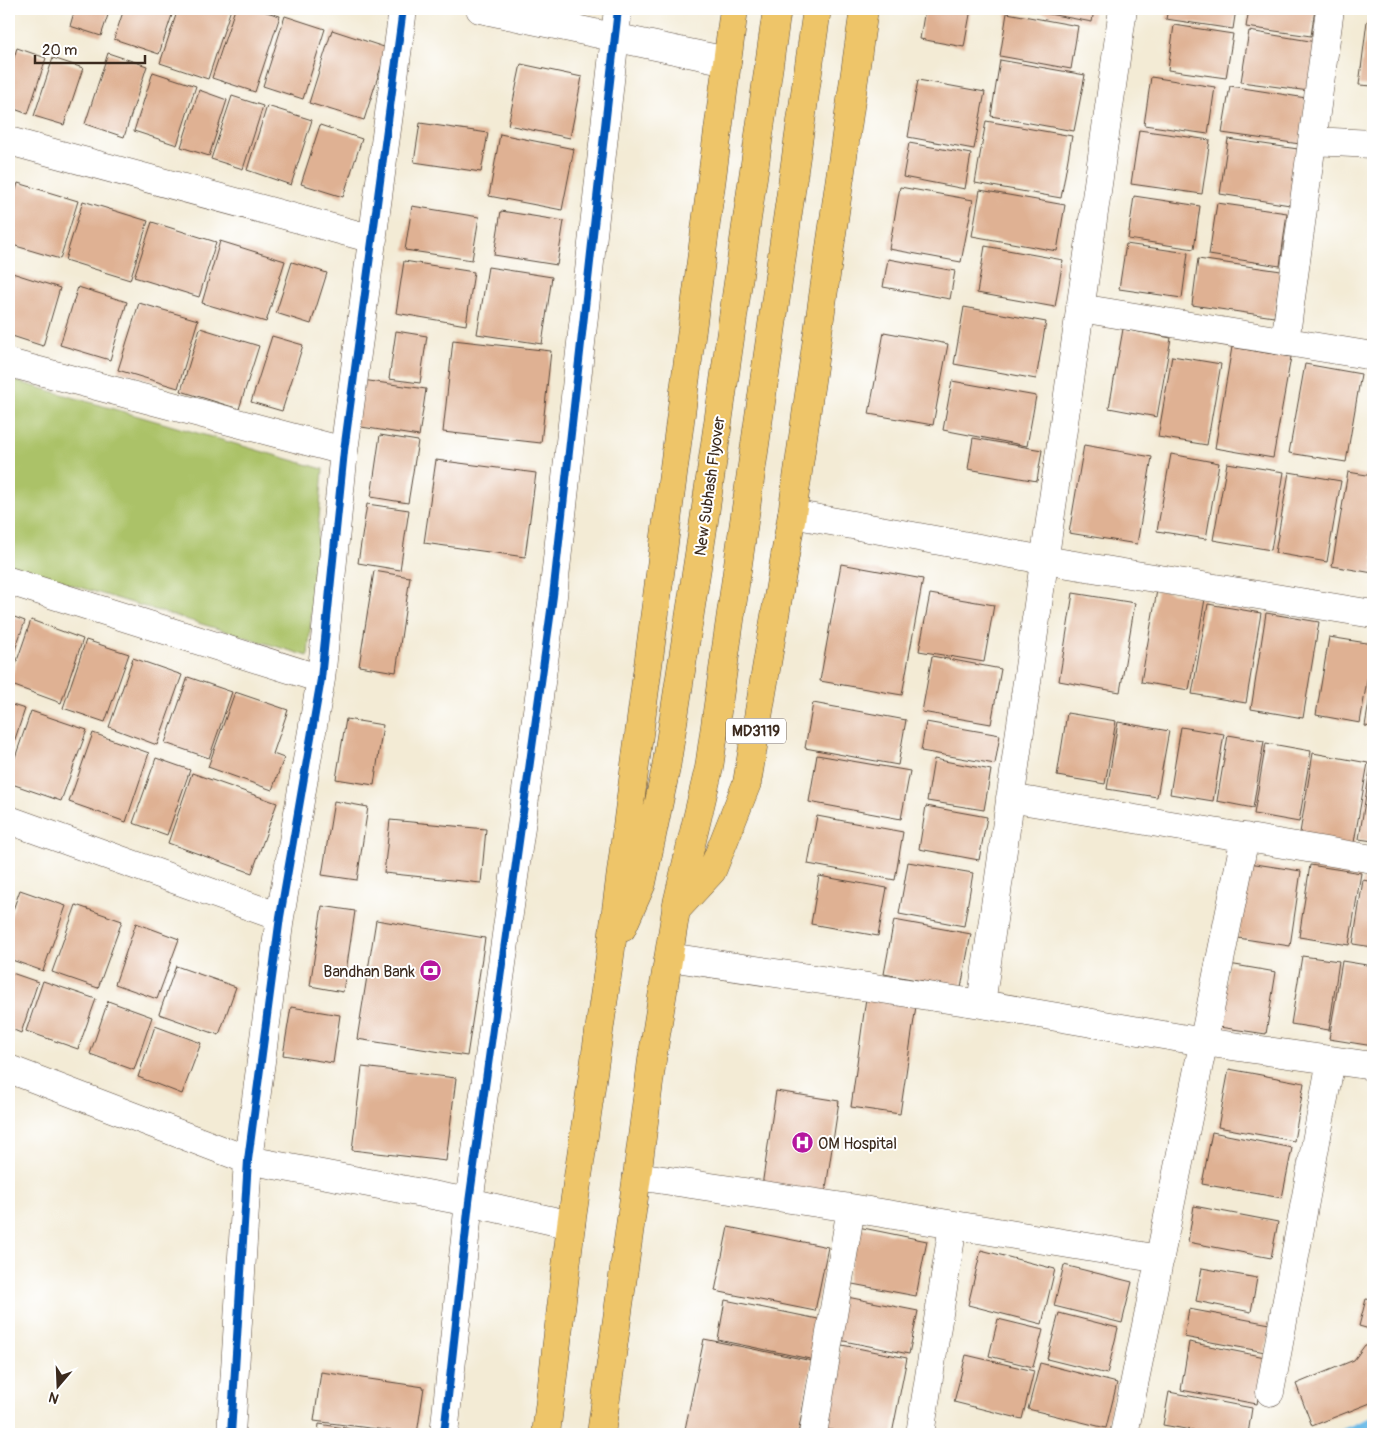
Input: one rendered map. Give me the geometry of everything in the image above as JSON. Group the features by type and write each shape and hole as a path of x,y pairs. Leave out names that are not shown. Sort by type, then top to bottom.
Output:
{"main road":[{"path":"546,1434 571,1225 610,956 734,9"},
{"name":"New Subhash Flyover","path":"610,956 642,883 666,768 702,535 777,9"},
{"path":"601,1434 638,1176 652,1060 676,910 710,768 817,9"},
{"name":"MD3119","path":"676,910 712,871 747,783 792,514 864,9"}],"street":[{"path":"231,1434 248,1160 280,917 321,679 344,451 402,9"},
{"path":"480,9 727,61"},
{"path":"444,1434 469,1202 553,596 613,37 618,9"},
{"path":"981,1004 1123,9"},
{"path":"1285,342 1330,9"},
{"path":"9,141 373,239"},
{"path":"1312,141 1373,144"},
{"path":"1080,308 1373,356"},
{"path":"9,363 344,451"},
{"path":"792,514 1044,560 1373,614"},
{"path":"9,581 321,679"},
{"path":"1010,798 1373,858"},
{"path":"9,820 280,917"},
{"path":"1124,1434 1245,837"},
{"path":"669,957 981,1004 1204,1042 1373,1066"},
{"path":"1270,1392 1331,1060"},
{"path":"9,1069 248,1160 469,1202 571,1225"},
{"path":"638,1176 851,1208 1160,1259"},
{"path":"813,1434 851,1208"},
{"path":"920,1434 953,1225"}],"green space":[{"path":"9,379 323,469 308,656 9,566"}],"building":[{"path":"75,9 110,9 101,36 70,26"},
{"path":"124,9 174,9 159,54 114,39"},
{"path":"178,9 231,9 208,79 160,63"},
{"path":"235,9 256,9 280,16 255,92 212,78"},
{"path":"925,9 971,9 964,47 920,39"},
{"path":"1022,9 1094,9 1092,22"},
{"path":"1168,9 1236,9 1233,29 1166,19"},
{"path":"1249,9 1315,9 1311,36 1246,27"},
{"path":"1007,13 1078,26 1071,69 1000,56"},
{"path":"285,16 325,29 303,99 263,86"},
{"path":"1367,21 1373,21 1373,86 1359,85"},
{"path":"1174,25 1233,34 1226,78 1168,70"},
{"path":"332,30 387,48 364,120 309,103"},
{"path":"1249,31 1316,42 1309,91 1241,82"},
{"path":"17,48 46,58 28,114 9,107 9,73"},
{"path":"108,53 147,66 124,137 85,124"},
{"path":"53,58 83,68 64,125 34,116"},
{"path":"1000,60 1085,75 1074,131 991,116"},
{"path":"521,64 582,77 570,138 508,125"},
{"path":"153,72 196,86 177,145 134,131"},
{"path":"1151,77 1215,87 1208,134 1144,125"},
{"path":"918,80 985,92 974,149 908,137"},
{"path":"1230,86 1306,98 1300,144 1222,133"},
{"path":"199,90 227,100 209,156 181,147"},
{"path":"232,96 263,106 243,169 211,159"},
{"path":"267,106 312,120 291,185 247,170"},
{"path":"986,121 1072,136 1061,198 975,183"},
{"path":"420,123 488,133 481,172 414,162"},
{"path":"320,125 362,139 343,197 301,184"},
{"path":"1139,130 1210,140 1202,194 1131,184"},
{"path":"500,134 574,149 562,210 489,196"},
{"path":"1228,139 1298,149 1290,205 1220,194"},
{"path":"909,143 971,154 965,189 903,177"},
{"path":"18,183 78,201 60,259 9,244 9,213"},
{"path":"900,187 973,200 961,262 889,249"},
{"path":"980,190 1065,205 1057,251 972,236"},
{"path":"1134,196 1200,206 1194,249 1128,239"},
{"path":"83,201 148,221 130,280 65,260"},
{"path":"1217,203 1287,213 1280,266 1209,255"},
{"path":"412,206 479,217 472,260 405,250"},
{"path":"501,211 564,221 557,265 494,255"},
{"path":"152,222 216,242 199,297 134,277"},
{"path":"220,241 285,261 266,322 202,303"},
{"path":"1126,244 1188,253 1182,298 1119,289"},
{"path":"985,246 1063,260 1055,307 977,293"},
{"path":"888,259 955,271 950,299 883,287"},
{"path":"1198,259 1281,271 1274,317 1192,305"},
{"path":"404,261 474,272 466,325 396,313"},
{"path":"292,262 327,273 311,324 276,313"},
{"path":"488,267 552,277 542,344 477,334"},
{"path":"9,272 60,288 43,346 9,335"},
{"path":"78,287 127,302 110,360 60,345"},
{"path":"139,303 198,320 178,388 118,370"},
{"path":"964,307 1046,322 1036,379 954,364"},
{"path":"200,328 259,346 239,409 181,391"},
{"path":"1123,329 1171,338 1157,417 1109,408"},
{"path":"396,331 427,336 420,383 389,379"},
{"path":"884,332 948,344 933,425 869,414"},
{"path":"272,336 303,345 282,411 251,402"},
{"path":"453,340 551,351 541,443 443,432"},
{"path":"1232,347 1291,357 1273,458 1215,448"},
{"path":"1172,356 1221,364 1207,445 1158,437"},
{"path":"1305,364 1361,374 1346,462 1289,453"},
{"path":"362,380 426,389 419,436 355,426"},
{"path":"952,381 1036,396 1027,446 943,430"},
{"path":"380,435 418,441 408,503 371,497"},
{"path":"973,438 1042,450 1037,481 968,469"},
{"path":"1084,445 1152,457 1137,544 1069,533"},
{"path":"1171,454 1219,463 1206,539 1157,531"},
{"path":"436,460 536,473 525,557 424,543"},
{"path":"1227,463 1284,472 1271,550 1213,540"},
{"path":"1289,472 1341,481 1327,562 1275,553"},
{"path":"1348,472 1373,476 1373,573 1332,566"},
{"path":"367,504 409,510 400,570 358,563"},
{"path":"841,564 923,579 902,695 820,681"},
{"path":"374,571 410,577 396,672 359,666"},
{"path":"1157,590 1205,599 1189,690 1141,682"},
{"path":"1073,593 1135,603 1120,692 1059,681"},
{"path":"930,594 994,605 984,662 919,651"},
{"path":"1208,604 1261,613 1246,703 1192,694"},
{"path":"1266,613 1319,622 1303,718 1251,709"},
{"path":"9,615 25,621 9,667"},
{"path":"31,620 83,639 61,703 9,684"},
{"path":"1329,637 1373,644 1360,723 1316,715"},
{"path":"86,640 129,654 105,722 63,708"},
{"path":"932,656 1001,669 991,724 922,712"},
{"path":"133,658 182,675 157,745 109,727"},
{"path":"188,677 232,692 209,758 165,743"},
{"path":"1373,684 1373,727 1365,726"},
{"path":"235,692 288,710 273,754 284,758 272,790 208,767"},
{"path":"813,703 906,720 898,765 805,748"},
{"path":"9,704 25,709 9,757"},
{"path":"31,711 87,730 61,801 9,783 9,775"},
{"path":"1067,713 1116,721 1105,784 1057,776"},
{"path":"346,719 383,725 374,785 336,779"},
{"path":"926,722 1000,735 995,764 921,751"},
{"path":"1118,722 1169,731 1157,797 1107,789"},
{"path":"1181,727 1224,734 1213,801 1170,794"},
{"path":"93,733 149,753 126,822 69,802"},
{"path":"1228,735 1264,741 1253,808 1217,801"},
{"path":"1266,743 1311,751 1299,822 1254,814"},
{"path":"1313,753 1368,763 1353,848 1299,839"},
{"path":"817,755 910,771 901,819 809,802"},
{"path":"1373,757 1373,841 1359,839"},
{"path":"156,758 190,770 167,835 133,823"},
{"path":"934,759 991,770 984,810 927,801"},
{"path":"192,773 277,803 252,873 168,843"},
{"path":"334,801 368,807 357,880 322,875"},
{"path":"926,806 987,817 979,860 919,849"},
{"path":"817,816 903,832 895,880 808,864"},
{"path":"390,820 486,829 481,883 384,873"},
{"path":"908,862 973,873 964,926 899,914"},
{"path":"1249,863 1301,871 1290,946 1238,938"},
{"path":"1310,865 1361,873 1349,945 1299,937"},
{"path":"819,876 887,888 878,936 811,924"},
{"path":"1363,880 1373,882 1373,947 1353,944"},
{"path":"20,890 66,906 43,971 9,959 9,921"},
{"path":"76,905 122,921 98,988 52,972"},
{"path":"322,906 355,911 343,992 310,986"},
{"path":"376,920 485,938 467,1056 357,1039"},
{"path":"894,920 971,934 961,988 884,974"},
{"path":"136,923 179,939 157,999 115,984"},
{"path":"1302,956 1339,961 1329,1030 1291,1024"},
{"path":"1342,961 1373,966 1373,1046 1329,1039"},
{"path":"1229,964 1276,972 1266,1034 1219,1027"},
{"path":"176,966 236,987 219,1035 159,1014"},
{"path":"9,972 38,982 21,1033 9,1028"},
{"path":"43,981 96,999 78,1049 26,1031"},
{"path":"866,998 916,1006 900,1114 851,1107"},
{"path":"108,1001 152,1017 134,1070 90,1054"},
{"path":"291,1007 340,1015 333,1063 283,1055"},
{"path":"155,1026 201,1043 182,1094 138,1077"},
{"path":"362,1067 456,1078 446,1161 352,1150"},
{"path":"1229,1069 1304,1083 1294,1141 1218,1127"},
{"path":"776,1091 839,1101 825,1195 762,1186"},
{"path":"1212,1132 1292,1148 1282,1198 1202,1184"},
{"path":"1194,1206 1278,1222 1271,1258 1188,1242"},
{"path":"728,1227 828,1247 815,1311 715,1291"},
{"path":"858,1227 927,1241 916,1296 847,1283"},
{"path":"981,1250 1055,1269 1042,1324 968,1305"},
{"path":"1064,1265 1132,1282 1122,1323 1054,1306"},
{"path":"1202,1268 1257,1278 1251,1312 1196,1301"},
{"path":"842,1296 918,1311 909,1354 834,1339"},
{"path":"1366,1299 1373,1300 1373,1330 1359,1326"},
{"path":"725,1300 823,1320 815,1360 718,1340"},
{"path":"1189,1309 1270,1324 1265,1352 1184,1337"},
{"path":"1059,1313 1118,1328 1107,1374 1047,1359"},
{"path":"998,1319 1043,1330 1033,1367 989,1356"},
{"path":"704,1339 812,1361 798,1434 684,1434"},
{"path":"1189,1342 1265,1357 1257,1404 1181,1390"},
{"path":"1373,1344 1373,1402 1312,1426 1296,1384 1354,1360 1365,1345"},
{"path":"842,1345 907,1358 892,1434 853,1434 825,1429"},
{"path":"966,1355 1034,1371 1022,1419 954,1402"},
{"path":"1040,1363 1117,1383 1106,1428 1028,1409"},
{"path":"321,1372 424,1387 417,1434 314,1421"},
{"path":"1169,1392 1252,1408 1248,1434 1214,1434 1163,1425"},
{"path":"319,1424 378,1433 318,1434"}],"waterway":[{"path":"1344,1434 1373,1422"}],"cycle path":[{"path":"231,1434 248,1160 280,917 321,679 344,451 403,9"},
{"path":"444,1434 469,1202 553,596 618,9"}],"place":[{"name":"Bandhan Bank","path":"431,971"},
{"name":"OM Hospital","path":"802,1143"}]}
